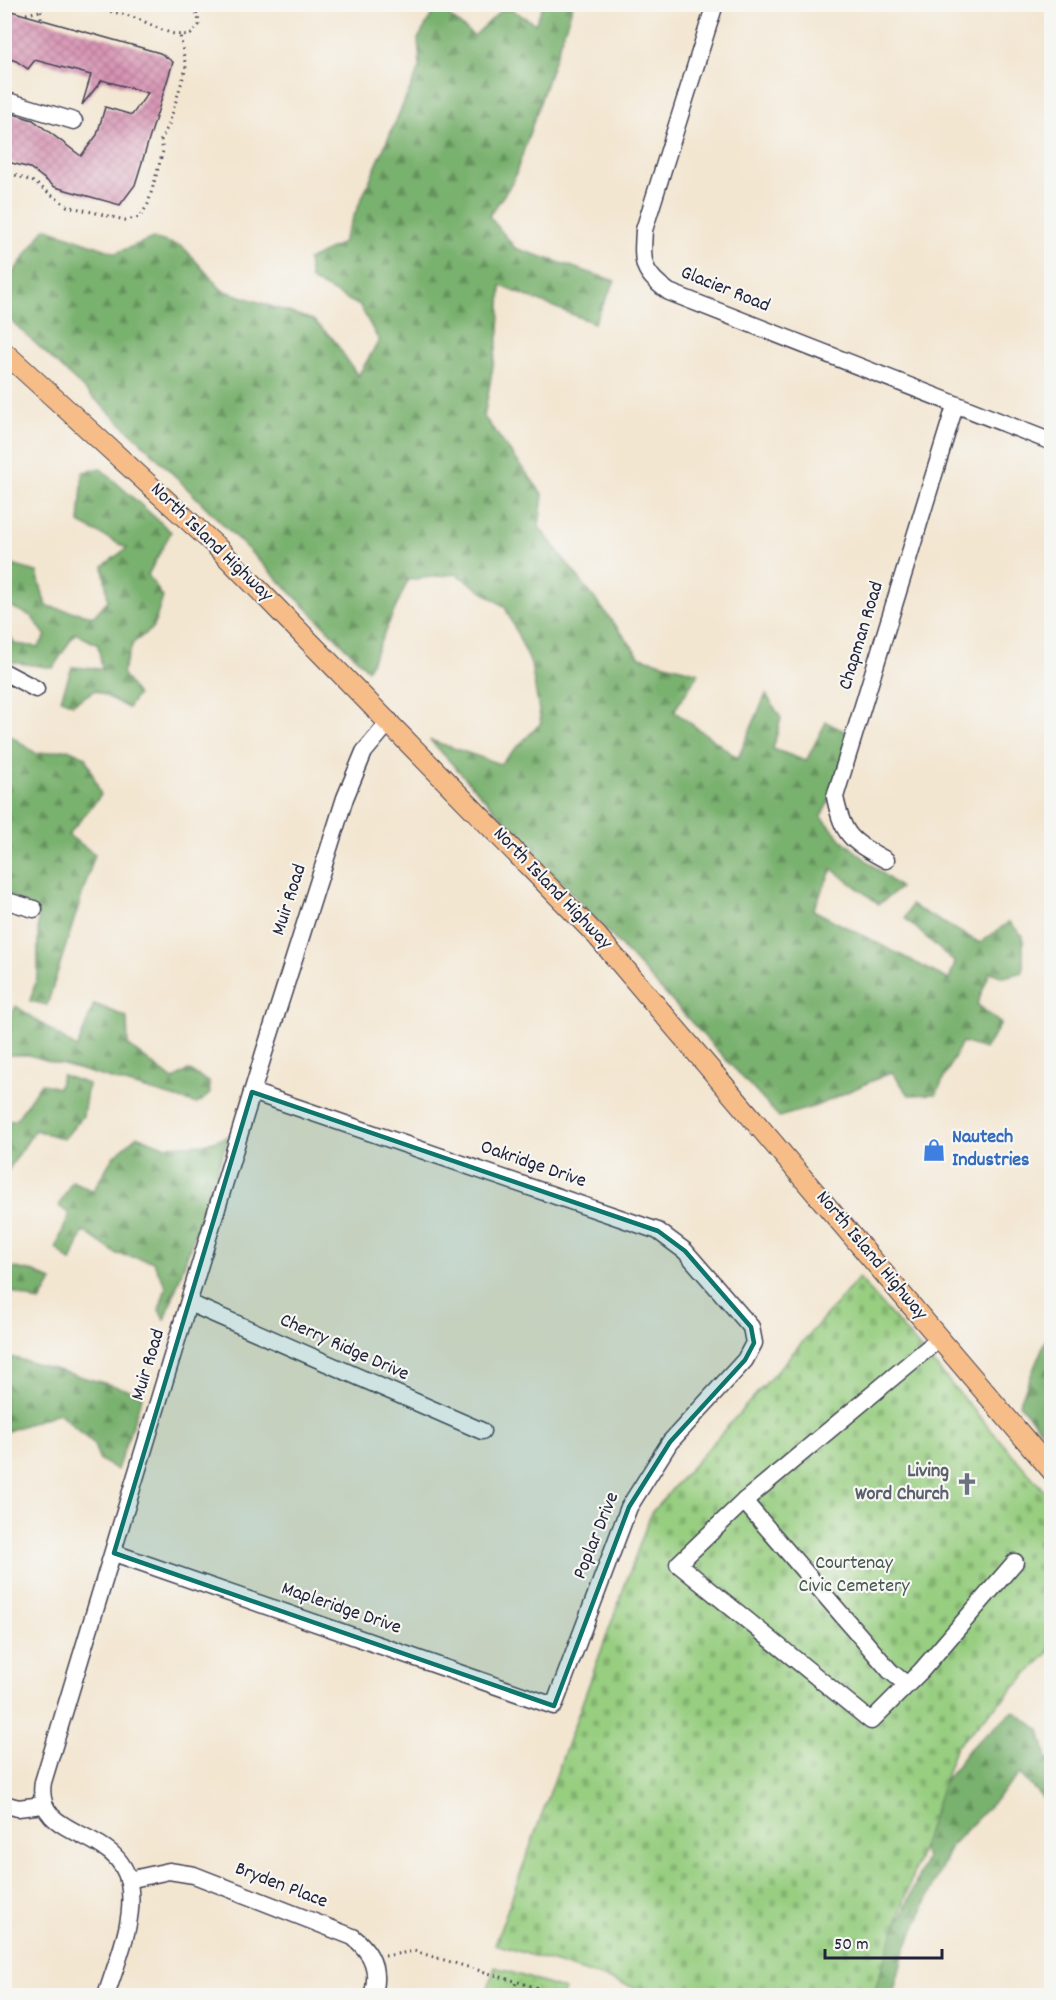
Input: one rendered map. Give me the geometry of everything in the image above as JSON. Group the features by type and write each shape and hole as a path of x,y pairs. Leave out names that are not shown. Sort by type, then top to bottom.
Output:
{"main road":[{"name":"North Island Highway","path":"4,352 215,545 390,721 597,936 1052,1471"}],"street":[{"name":"Glacier Road","path":"715,4 644,230 643,257 650,278 669,292 1052,442"},
{"path":"4,100 74,121"},
{"name":"Chapman Road","path":"886,860 855,843 840,821 835,797 955,405"},
{"path":"4,672 36,689"},
{"name":"Muir Road","path":"43,1805 42,1782 114,1553 252,1092 355,769 364,752 390,721"},
{"path":"4,900 34,909"},
{"name":"Oakridge Drive","path":"252,1092 658,1231 685,1251 751,1327 754,1343"},
{"name":"Cherry Ridge Drive","path":"189,1303 482,1431"},
{"path":"940,1338 744,1501 678,1564 871,1721 921,1671 1015,1562"},
{"name":"Poplar Drive","path":"554,1706 629,1508 670,1442 745,1360 754,1343"},
{"path":"744,1501 890,1671 906,1684"},
{"name":"Mapleridge Drive","path":"114,1553 554,1706"},
{"path":"4,1804 18,1808 43,1805 60,1824 97,1840 109,1849 123,1867 130,1896 127,1924 106,1995"},
{"name":"Bryden Place","path":"128,1881 169,1871 194,1875 353,1936 372,1959"},
{"path":"372,1959 376,1976 372,1995"}],"path":[{"path":"41,18 42,4"},
{"path":"69,4 126,14 180,35 191,34 199,25 198,15 188,4"},
{"path":"26,14 40,11"},
{"path":"4,171 34,182 67,206 125,220 140,217 148,204 163,151 163,133 169,124 184,75 186,57 180,35"},
{"path":"372,1959 414,1951 565,1995"},
{"path":"511,1995 517,1980"}],"highlighted area":[{"path":"252,1092 658,1231 685,1251 751,1327 754,1343 745,1360 670,1442 629,1507 554,1706 114,1553"}],"green space":[{"path":"543,5 573,5 513,182 489,216 515,248 615,281 594,323 501,286 499,332 484,417 543,495 539,527 640,657 699,673 674,711 738,758 766,694 781,718 773,749 806,761 826,722 848,733 836,789 821,816 842,840 900,888 879,904 832,869 813,910 949,980 955,963 905,918 911,905 980,943 1009,922 1023,936 1023,972 1004,977 990,972 977,1004 1001,1024 985,1049 962,1042 936,1094 909,1095 892,1072 816,1106 779,1117 430,740 500,764 541,723 531,664 505,607 456,574 408,580 368,670 143,444 5,315 5,284 45,228 116,253 153,238 183,247 222,290 313,320 333,339 358,376 379,341 360,306 311,280 308,260 342,243 420,66 418,39 437,6 474,36 506,6 535,24"},
{"path":"100,468 171,532 148,575 163,597 153,628 133,643 122,673 137,695 128,708 95,690 73,704 61,699 72,667 102,669 98,645 75,633 53,668 5,661 5,627 15,644 38,647 46,636 31,616 5,604 5,563 37,572 46,606 94,616 108,600 103,566 127,548 79,523 83,472"},
{"path":"4,731 37,754 68,749 86,757 101,795 68,835 95,854 47,1005 30,1001 38,974 38,913 5,891"},
{"path":"94,1004 127,1017 128,1045 173,1080 188,1070 209,1082 210,1094 197,1104 29,1055 5,1055 5,1026 16,1006 77,1048"},
{"path":"62,1075 88,1084 83,1116 64,1139 35,1130 5,1175 5,1122 16,1120 41,1083 58,1088"},
{"path":"137,1136 164,1146 204,1144 229,1136 165,1320 159,1310 166,1287 153,1261 117,1254 83,1231 71,1262 56,1248 69,1214 59,1206 72,1181 93,1191 113,1157"},
{"path":"5,1266 35,1272 52,1281 40,1302 5,1289"},
{"name":"Courtenay Civic Cemetery","path":"859,1278 1052,1500 1051,1650 955,1748 873,1995 658,1995 495,1944 651,1513"},
{"path":"1051,1327 1051,1442 1019,1404"},
{"path":"4,1355 143,1394 117,1470 100,1460 93,1443 59,1413 5,1432"},
{"path":"1014,1711 1040,1730 1047,1758 1051,1760 1051,1814 1047,1803 1020,1774 951,1846 904,1952 893,1995 866,1996 883,1935 902,1916 926,1858 907,1808 939,1789 970,1748"},
{"path":"495,1967 565,1990 563,1995 486,1995"}],"building":[{"path":"4,9 160,53 173,62 135,185 120,205 55,187 30,168 4,161 4,111 33,120 81,156 97,135 105,107 132,115 148,93 102,80 82,105 91,75 35,60 28,69 4,57"}],"place":[{"name":"Nautech Industries","path":"934,1150"},
{"name":"Living Word Church","path":"967,1484"}]}
